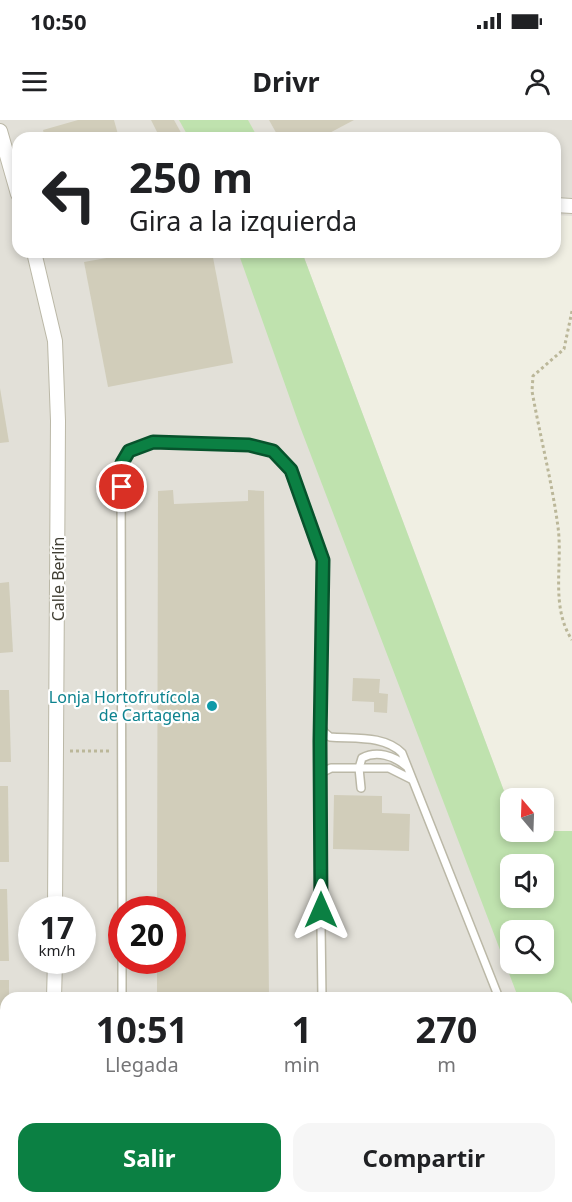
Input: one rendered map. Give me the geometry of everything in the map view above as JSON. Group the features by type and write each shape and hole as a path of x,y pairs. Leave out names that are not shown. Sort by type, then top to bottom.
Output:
{"street":[{"path":"0,131 12,173"},
{"name":"Calle Berlín","path":"35,258 55,341 58,421 55,896"},
{"path":"54,992 55,974"}],"lane":[{"path":"122,896 122,463 129,451 153,442 249,445 273,451 291,470 323,560 319,778 322,992"},
{"path":"320,723 324,732 330,737 383,741 394,745 402,753 497,992"},
{"path":"361,788 359,768 362,758 384,754 398,759 407,766"},
{"path":"319,778 323,772 331,768 389,768 411,778"},
{"path":"122,974 122,992"}],"path":[{"path":"572,311 564,350 533,376 532,391 559,529 558,578 564,627 572,640"},
{"path":"57,752 122,751"}],"shaded area":[{"path":"0,120 572,120 572,216 561,215 561,132 12,132 12,258 304,258 503,788 500,788 500,842 554,842 554,831 572,831 572,992 0,992"}],"green space":[{"path":"179,120 248,120 255,132 186,132"},
{"path":"240,258 304,258 503,788 500,788 500,842 554,842 554,831 572,831 572,992 516,992 509,974 554,974 554,920 500,920 500,950 299,424"}],"building":[{"path":"78,120 114,120 117,132 44,132 43,130"},
{"path":"151,120 174,120 181,132 157,132"},
{"path":"269,120 354,120 331,132 276,132"},
{"path":"106,258 213,258 233,363 108,387 84,262"},
{"path":"0,388 9,442 0,443"},
{"name":"Lonja Hortofrutícola de Cartagena","path":"173,490 174,504 248,501 248,490 264,491 269,992 157,992 157,974 186,974 186,896 157,896 158,491"},
{"path":"9,582 13,652 0,653 0,583"},
{"path":"353,678 380,679 379,693 388,694 387,713 374,712 374,702 352,701"},
{"path":"0,690 9,690 11,762 0,762"},
{"path":"0,786 8,786 9,862 0,862"},
{"path":"334,795 382,796 382,813 410,814 409,851 333,849"},
{"path":"0,889 7,889 9,961 0,961"},
{"path":"0,980 9,980 9,992 0,992"}],"place":[{"name":"Lonja Hortofrutícola de Cartagena","path":"212,706"}],"route":[{"path":"122,487 122,463 129,451 153,442 249,445 273,451 291,470 323,560 319,778 321,910"}]}
